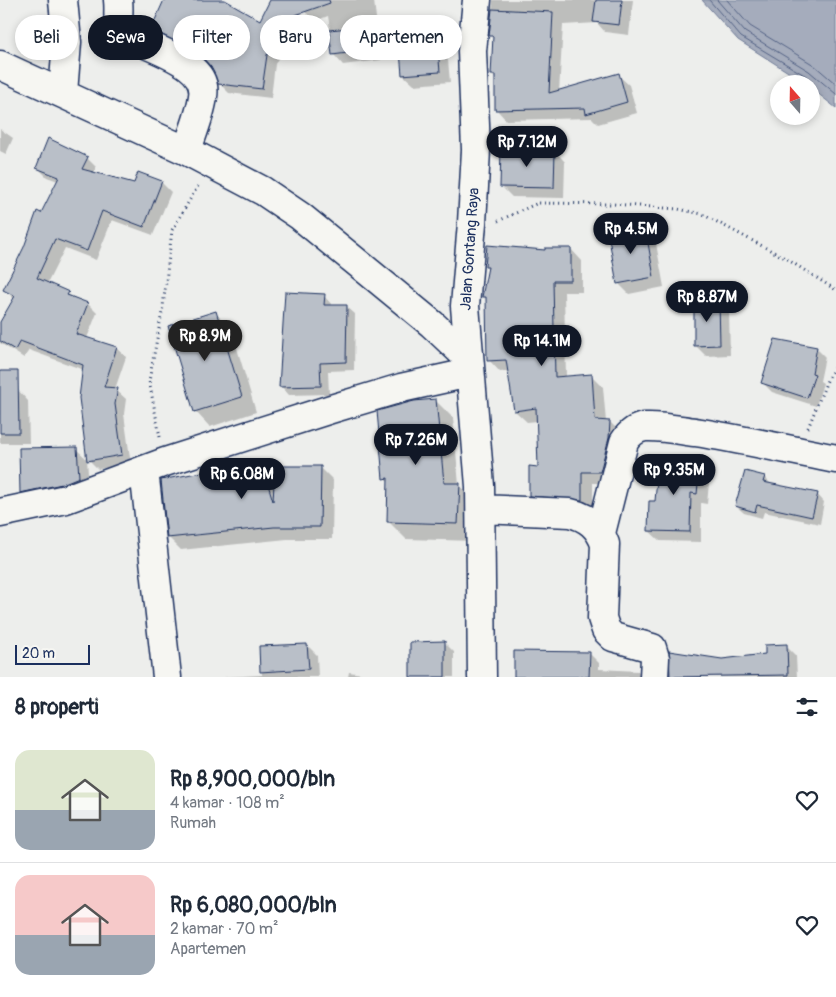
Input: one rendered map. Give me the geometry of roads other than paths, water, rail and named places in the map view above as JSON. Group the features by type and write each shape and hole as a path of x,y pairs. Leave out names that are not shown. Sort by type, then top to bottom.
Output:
{"street":[{"path":"63,0 67,42 63,93"},
{"path":"118,0 117,16 122,29 128,35 191,67 201,77 204,96 187,151"},
{"name":"Jalan Gontang Raya","path":"477,0 472,51 476,150 465,306 481,509 482,677"},
{"path":"0,513 66,499 154,466 469,365 432,324 300,216 263,191 187,151 63,93 2,68"},
{"path":"601,533 624,442 629,434 636,429 644,427 662,428 836,459"},
{"path":"154,466 167,677"},
{"path":"481,509 581,515 593,523 601,533 605,544 602,618 606,630 614,637 652,648 655,658 654,677"}],"water":[{"path":"702,0 836,0 836,108 820,95 820,75 793,75 738,40"}]}
